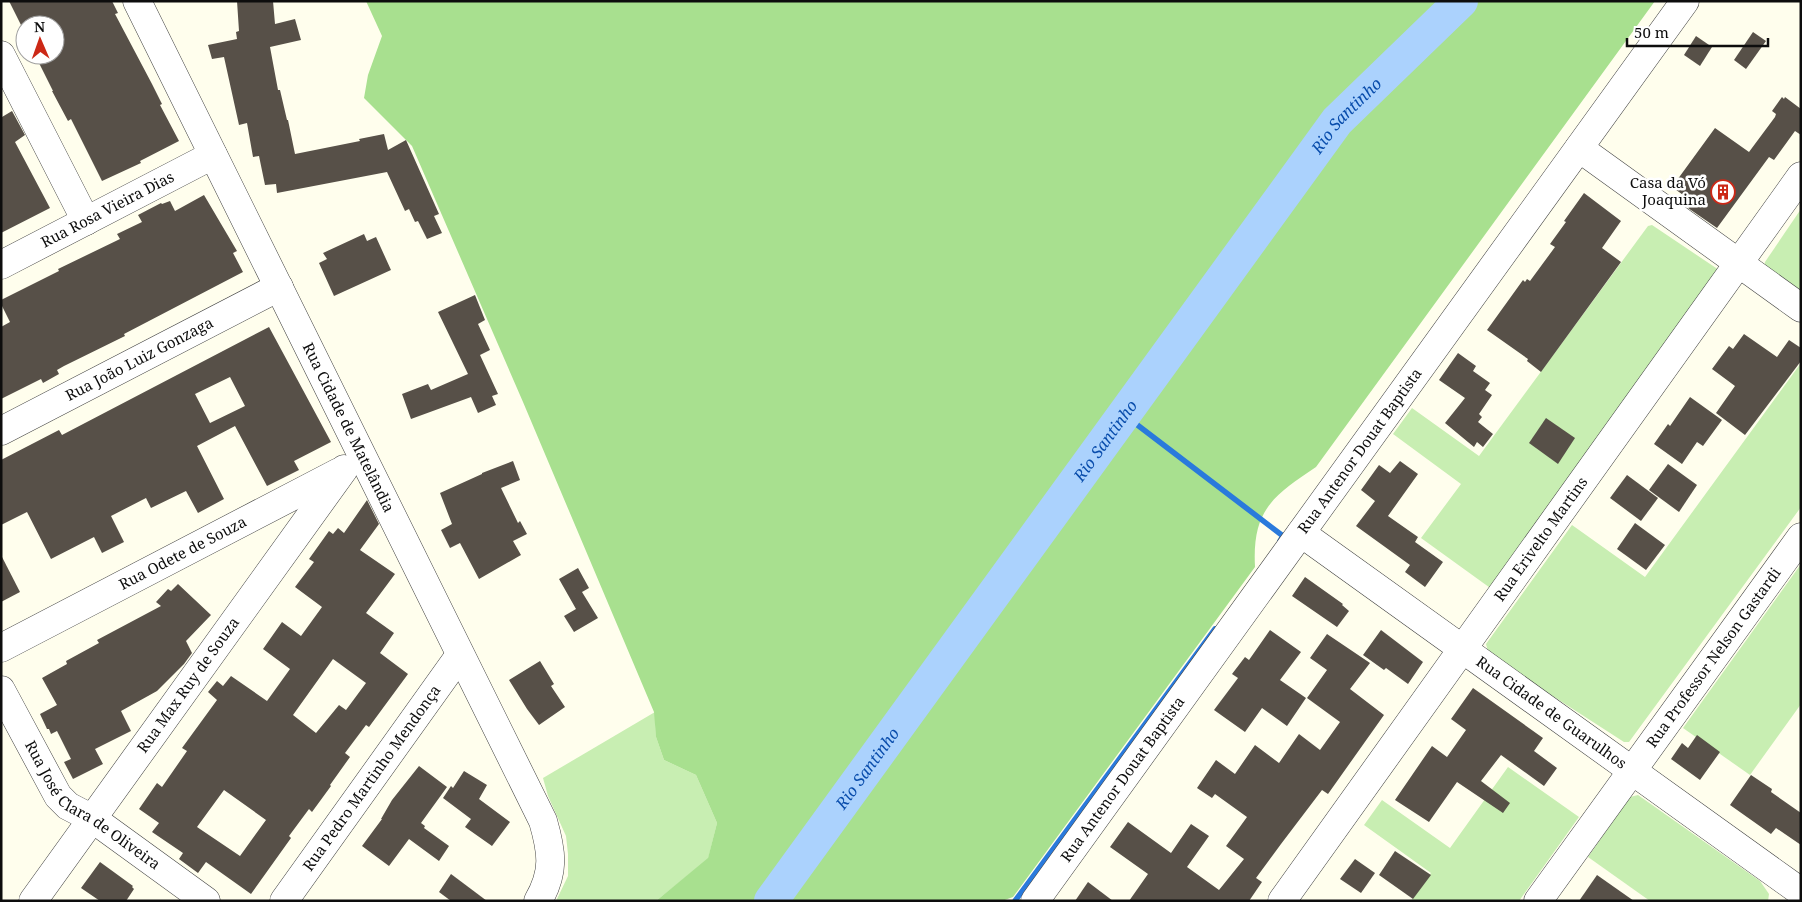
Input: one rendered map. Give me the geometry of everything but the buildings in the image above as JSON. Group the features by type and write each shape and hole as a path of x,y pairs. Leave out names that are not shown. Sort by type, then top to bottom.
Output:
{"street":[{"name":"Rua Cidade de Matelândia","path":"137,1 279,288 354,464 460,655 542,821 552,858 549,878 538,901"},
{"name":"Rua Antenor Douat Baptista","path":"1035,901 1685,1"},
{"path":"1,55 86,221"},
{"path":"1579,148 1801,308"},
{"name":"Rua Rosa Vieira Dias","path":"1,265 213,155"},
{"name":"Rua Erivelto Martins","path":"1282,901 1801,176"},
{"name":"Rua João Luiz Gonzaga","path":"1,431 279,288"},
{"name":"Rua Odete de Souza","path":"1,648 354,464"},
{"name":"Rua Max Ruy de Souza","path":"33,901 354,464"},
{"name":"Rua Cidade de Guarulhos","path":"1301,533 1796,891"},
{"name":"Rua Professor Nelson Gastardi","path":"1538,901 1801,537"},
{"name":"Rua Pedro Martinho Mendonça","path":"284,901 460,655"},
{"name":"Rua José Clara de Oliveira","path":"1,690 58,796 68,806 93,819 206,901"}],"green space":[{"path":"366,1 1655,1 1316,467 1288,487 1268,506 1257,531 1255,567 1013,897 1002,901 656,901 708,858 717,823 696,775 664,760 656,737 654,712 412,146 364,98 368,75 382,36"},
{"path":"1801,209 1801,295 1764,266"},
{"path":"1652,225 1719,270 1493,590 1421,538 1461,484 1393,434 1412,408 1479,456 1648,226"},
{"path":"1801,363 1801,507 1629,742 1624,742 1489,655 1486,644 1572,525 1645,577"},
{"path":"1801,564 1801,704 1750,775 1683,728"},
{"path":"655,712 656,737 664,760 696,775 717,823 708,859 656,901 556,901 568,876 568,854 566,836 548,796 543,778"},
{"path":"1508,767 1579,817 1519,901 1411,901 1431,873 1364,825 1382,800 1450,848"},
{"path":"1638,795 1760,881 1769,894 1768,901 1650,901 1588,857 1630,797"}],"waterway":[{"name":"Rio Santinho","path":"771,901 1337,121 1461,1"},
{"path":"1123,414 1283,536 1280,541"},
{"path":"1015,901 1215,629"}],"place":[{"name":"Casa da Vó Joaquina","path":"1723,192"}]}
